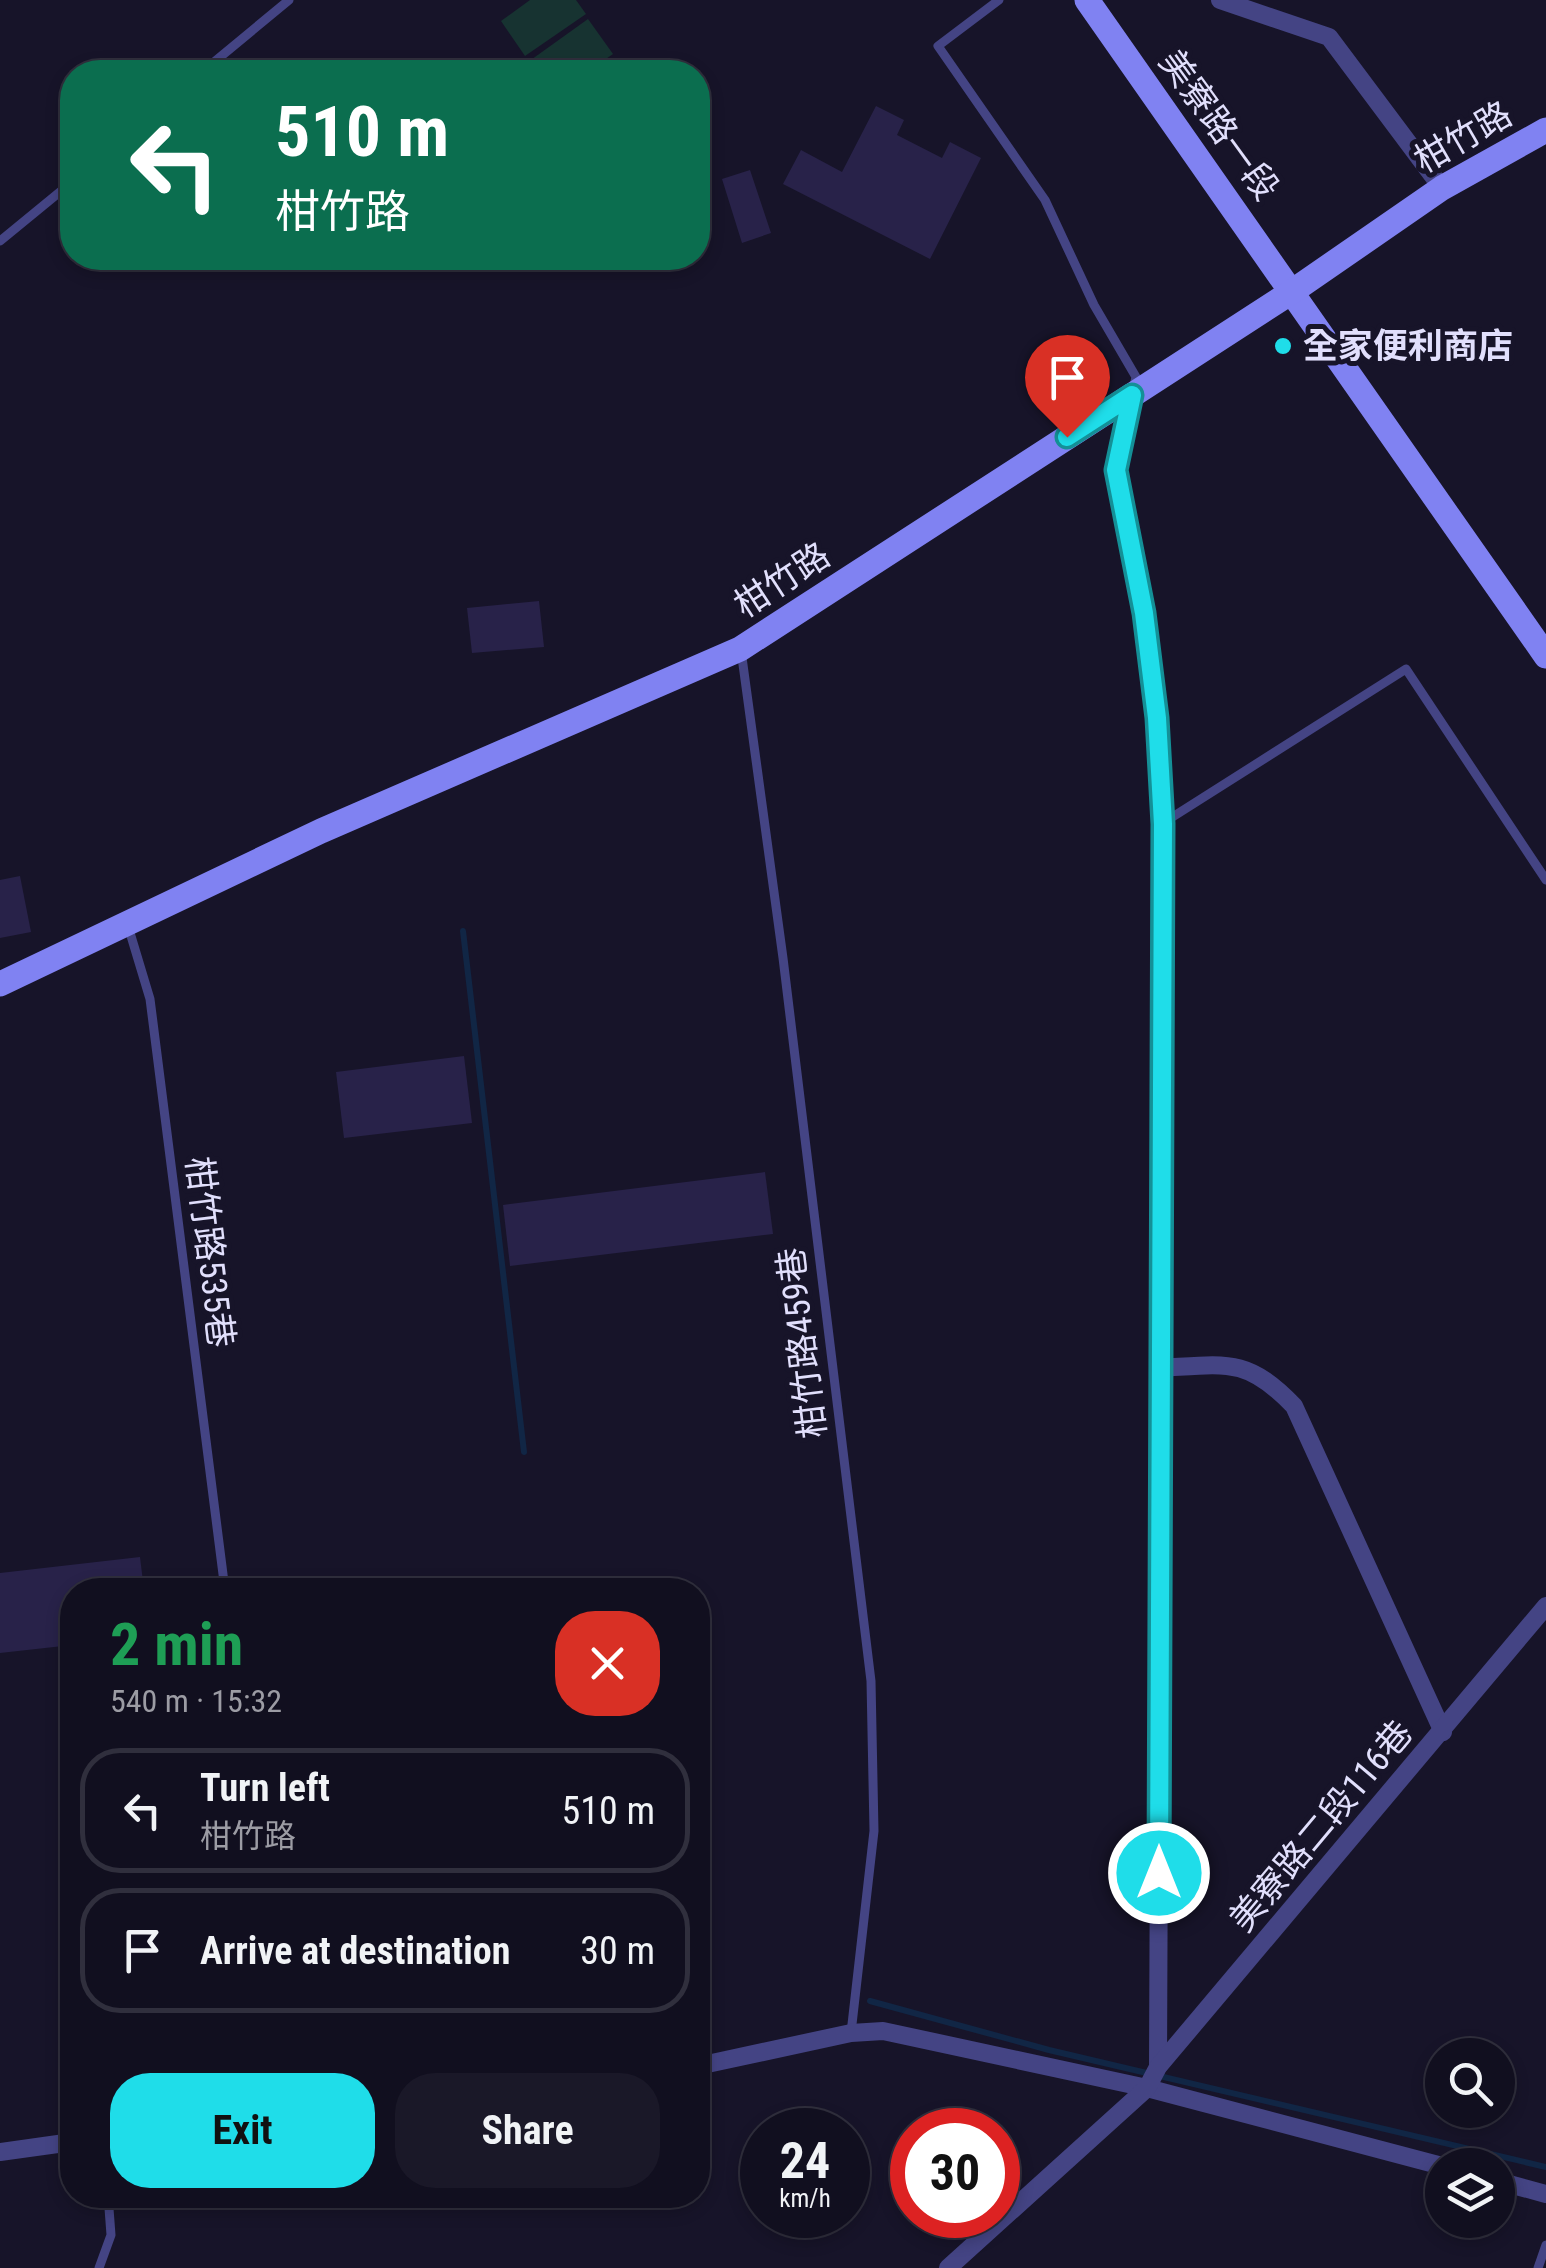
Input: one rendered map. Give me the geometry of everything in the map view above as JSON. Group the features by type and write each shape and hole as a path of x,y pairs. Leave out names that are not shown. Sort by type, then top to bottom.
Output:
{"street":[{"name":"美寮路一段","path":"1087,0 1546,656"},
{"path":"1220,0 1329,37 1442,188"},
{"name":"柑竹路","path":"0,984 321,831 740,649 1290,293 1442,188 1546,130"},
{"path":"1132,395 1116,470 1144,613 1157,718 1163,824 1158,2067"},
{"path":"1162,1368 1222,1364 1251,1370 1275,1386 1294,1406 1444,1732"},
{"name":"美寮路二段116巷","path":"1147,2088 1158,2067 1444,1732 1546,1606"},
{"path":"710,2063 852,2033 882,2031 1147,2088 1425,2162"},
{"path":"948,2268 1147,2088"},
{"path":"0,2152 60,2144"},
{"path":"1515,2186 1546,2194"}],"lane":[{"path":"216,60 288,0"},
{"path":"1000,0 938,46 1045,200 1094,305 1136,377 1132,395"},
{"path":"0,241 60,192"},
{"name":"柑竹路459巷","path":"740,649 783,958 871,1681 874,1830 852,2033"},
{"path":"1163,824 1406,670 1546,880"},
{"name":"柑竹路535巷","path":"128,924 150,999 223,1578"},
{"path":"100,2268 111,2234 109,2208"},
{"path":"1538,2268 1546,2244"}],"green space":[{"path":"530,0 576,0 586,14 525,56 501,21"},
{"path":"588,19 613,54 604,60 531,60"}],"building":[{"path":"876,106 904,120 897,135 942,158 950,142 981,158 930,259 783,184 801,150 842,172"},
{"path":"750,170 771,233 742,243 722,179"},
{"path":"539,601 544,647 472,653 467,608"},
{"path":"20,876 31,932 0,938 0,880"},
{"path":"464,1056 472,1123 344,1138 336,1072"},
{"path":"765,1172 773,1234 510,1266 503,1205"},
{"path":"140,1557 143,1578 60,1578 60,1646 0,1653 0,1573"}],"waterway":[{"path":"463,931 524,1452"},
{"path":"870,2001 1049,2050 1546,2167"}],"place":[{"name":"全家便利商店","path":"1283,346"}],"route":[{"path":"1067,437 1132,395 1116,470 1144,613 1157,718 1163,824 1159,1873"}]}
